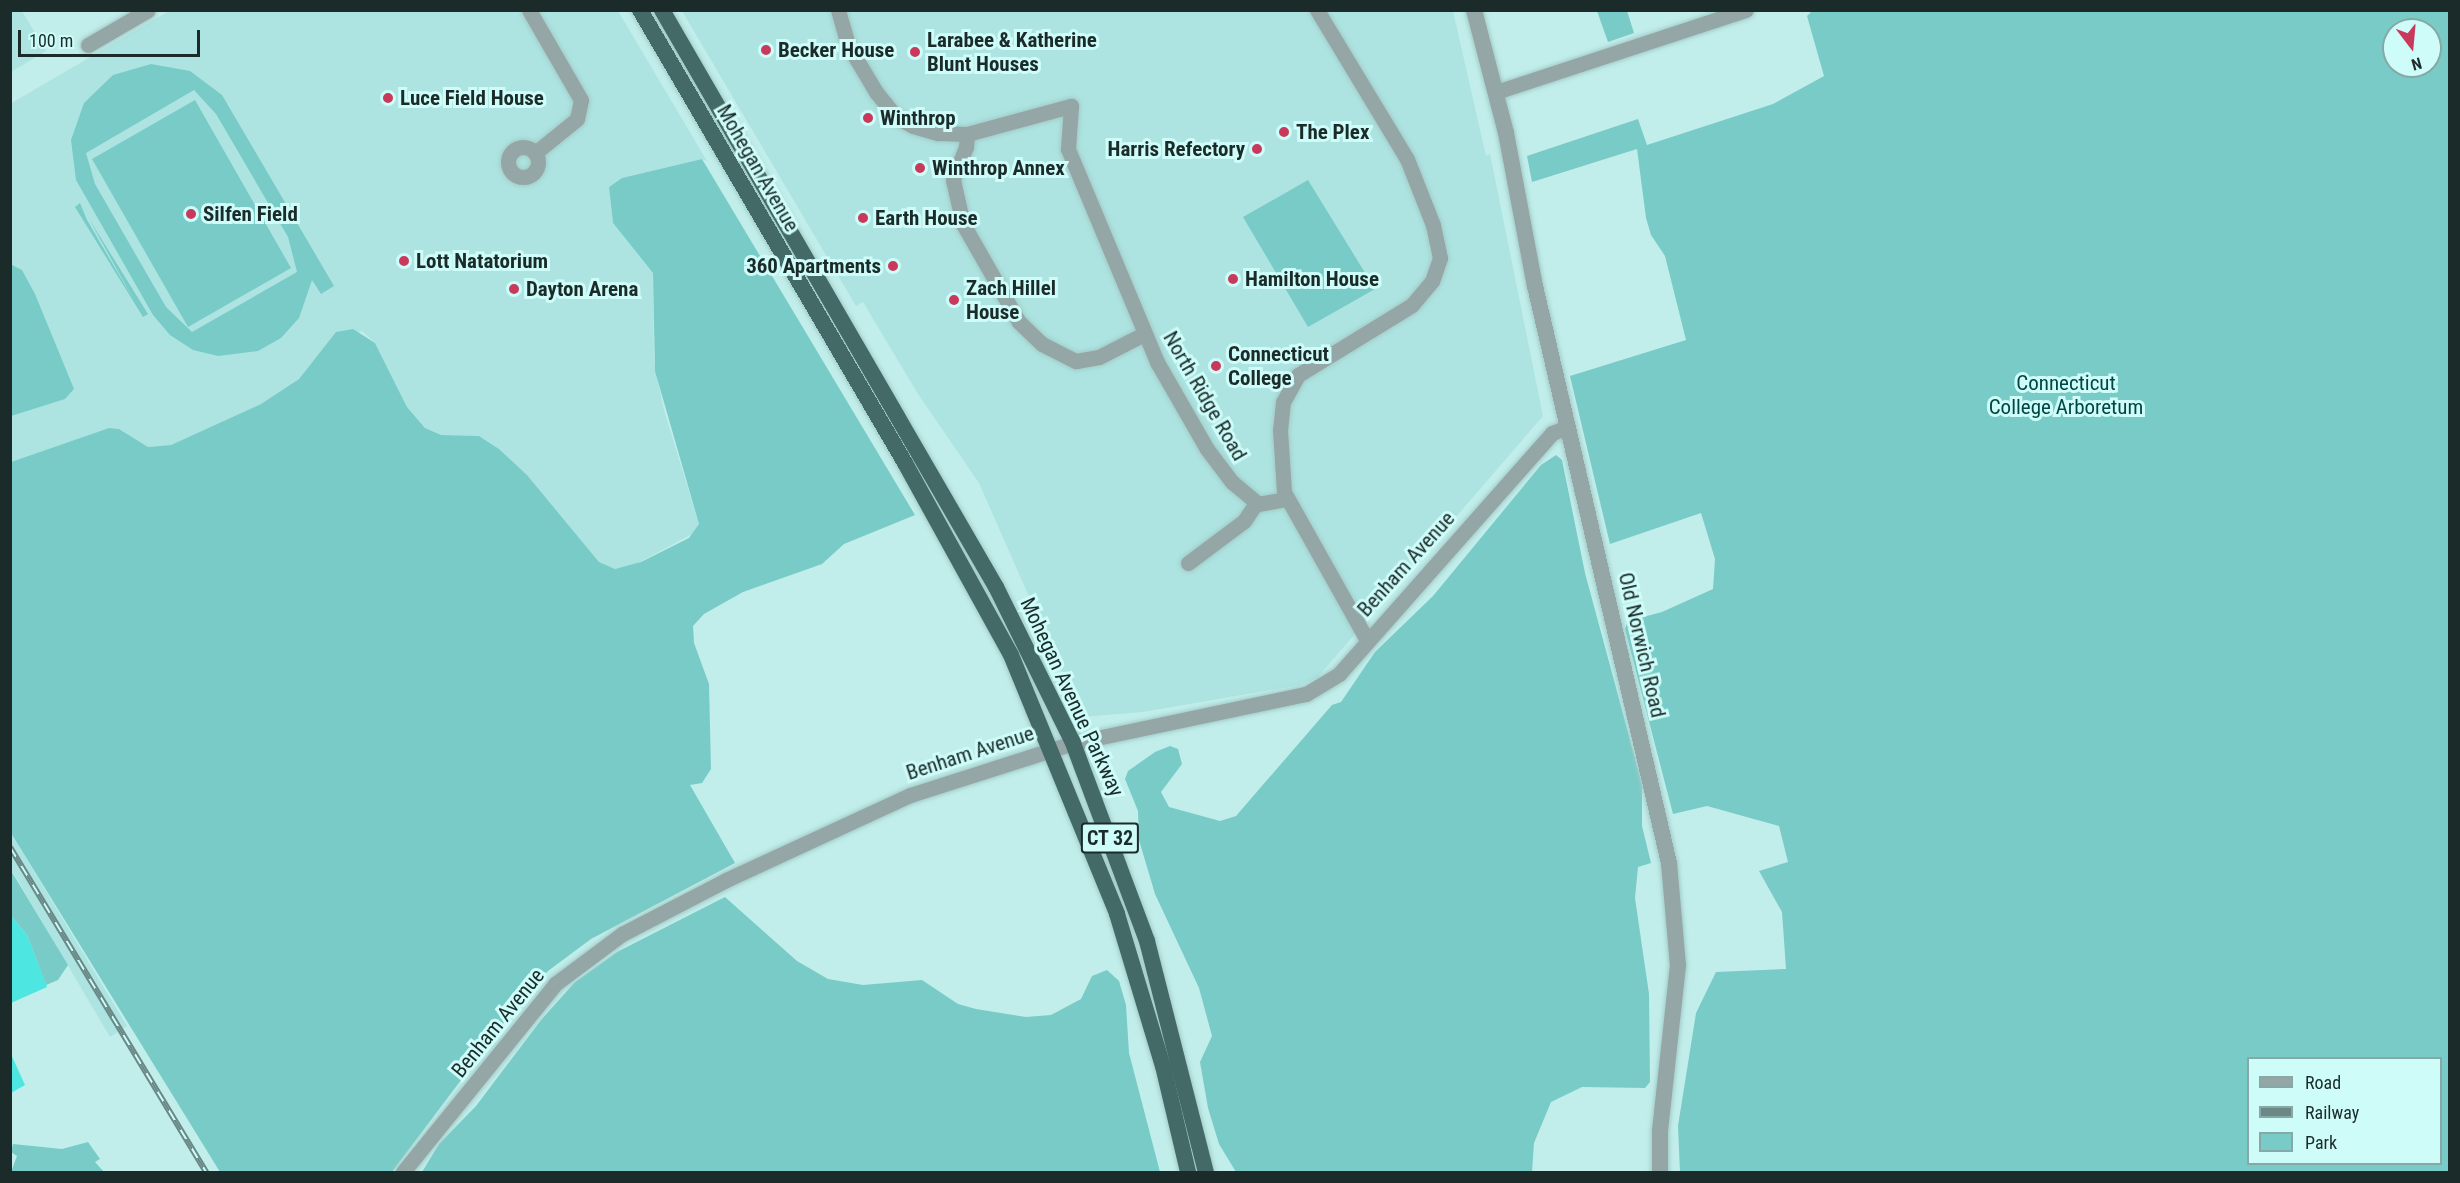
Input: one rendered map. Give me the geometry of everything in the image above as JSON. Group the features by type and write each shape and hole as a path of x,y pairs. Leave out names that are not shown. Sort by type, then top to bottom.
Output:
{"highway":[{"name":"Mohegan Avenue","path":"640,10 945,535"},
{"name":"Mohegan Avenue","path":"662,10 960,525"},
{"name":"Mohegan Avenue Parkway","path":"960,525 996,586 1073,743 1147,941 1206,1173"},
{"name":"Mohegan Avenue Parkway","path":"945,535 1011,655 1117,914 1163,1065 1188,1173"}],"street":[{"path":"88,45 148,10"},
{"path":"530,10 581,100 577,119 535,153"},
{"path":"838,10 848,45 889,111 913,126 948,135 967,134 966,147 952,180 963,224 1018,322 1047,348 1079,361 1110,352 1144,334"},
{"name":"North Ridge Road","path":"1317,10 1403,151 1432,225 1440,258 1438,269 1428,287 1401,314 1309,366 1288,386 1280,430 1282,483 1287,499 1367,640"},
{"name":"Old Norwich Road","path":"1474,10 1506,133 1534,286 1568,427 1674,900 1678,966 1660,1132 1660,1173"},
{"path":"1496,92 1746,10"},
{"name":"North Ridge Road","path":"967,134 1071,106 1068,149 1144,334 1207,449 1232,482 1256,503"},
{"name":"Benham Avenue","path":"403,1173 555,984 622,934 726,880 910,795 1073,743 1306,694 1339,674 1552,434 1568,427"},
{"path":"1188,563 1245,520 1256,503 1287,499"}],"shaded area":[{"path":"10,11 22,11 46,51 11,72"},
{"path":"169,11 618,11 707,161 702,159 622,178 609,187 613,223 653,273 654,361 664,410 699,524 696,532 634,565 614,569 599,562 527,475 499,449 479,436 441,435 425,428 407,407 375,343 362,331 321,352 299,379 261,404 171,445 148,447 119,429 109,428 11,462 10,104"},
{"name":"Connecticut College","path":"682,11 1453,11 1486,156 1490,154 1543,416 1317,678 1300,685 1143,712 1082,717 979,483 918,394 863,302 856,306"},
{"path":"11,833 127,1026 110,1037 11,869"},
{"path":"11,916 27,935 47,987 11,1003"},
{"path":"11,1054 25,1085 10,1093"}],"green space":[{"path":"1597,11 1627,11 1634,33 1608,42"},
{"name":"Connecticut College Arboretum","path":"1812,11 2449,11 2449,1172 1680,1172 1678,1126 1696,1013 1716,972 1786,969 1782,912 1759,871 1788,862 1779,826 1707,806 1673,814 1625,629 1628,621 1662,612 1713,589 1715,559 1701,513 1610,544 1570,376 1686,340 1665,256 1651,235 1646,218 1637,149 1532,182 1527,156 1638,119 1647,145 1773,104 1824,76 1807,16"},
{"path":"151,64 190,71 222,95 334,286 321,294 312,280 299,318 281,338 258,351 218,356 193,350 170,335 153,315 76,180 71,140 84,103 113,75","holes":["194,90 216,114 288,237 297,272 192,332 166,307 95,184 86,153"]},
{"name":"Silfen Field","path":"195,100 291,268 188,327 92,159"},
{"path":"702,159 915,515 844,544 822,564 743,592 704,614 693,626 694,643 709,684 711,769 702,783 690,785 735,863 591,939 548,971 518,1004 392,1172 220,1172 11,833 11,462 109,428 119,429 148,447 171,445 261,404 299,379 336,332 353,329 375,343 407,407 425,428 441,435 479,436 499,449 527,475 599,562 615,569 641,562 689,538 699,524 655,371 653,273 613,223 609,187 622,178"},
{"path":"1308,180 1375,289 1308,327 1243,217"},
{"path":"80,203 87,220 135,302 89,219 148,314 143,317 75,207"},
{"path":"10,264 22,270 35,294 74,389 65,399 11,416"},
{"path":"1556,455 1562,460 1585,573 1642,784 1642,826 1651,863 1638,867 1635,898 1649,994 1650,1082 1645,1088 1582,1087 1551,1102 1534,1143 1532,1172 1236,1172 1219,1144 1208,1108 1200,1062 1212,1036 1199,988 1155,894 1139,840 1138,811 1125,779 1128,771 1155,752 1170,746 1178,749 1182,764 1161,792 1169,807 1220,821 1236,816 1332,705 1341,702 1375,652 1433,596 1541,465"},
{"path":"10,869 68,965 58,980 46,985 27,935 11,916"},
{"path":"725,897 797,961 828,979 863,985 922,980 958,1004 976,1009 1026,1017 1051,1015 1081,999 1092,976 1107,970 1119,981 1126,1005 1129,1053 1160,1172 422,1172 439,1144 476,1106 541,1020 575,982 617,952"},
{"path":"88,1142 100,1159 95,1162 104,1172 11,1172 17,1156 11,1152 13,1144 62,1149"}],"railway":[{"path":"10,847 206,1172"}],"place":[{"name":"Becker House","path":"766,50"},
{"name":"Larabee & Katherine Blunt Houses","path":"915,52"},
{"name":"Luce Field House","path":"388,98"},
{"name":"Winthrop","path":"868,118"},
{"name":"The Plex","path":"1284,132"},
{"name":"Harris Refectory","path":"1257,149"},
{"name":"Winthrop Annex","path":"920,168"},
{"name":"Silfen Field","path":"191,214"},
{"name":"Earth House","path":"863,218"},
{"name":"Lott Natatorium","path":"404,261"},
{"name":"360 Apartments","path":"893,266"},
{"name":"Hamilton House","path":"1233,279"},
{"name":"Dayton Arena","path":"514,289"},
{"name":"Zach Hillel House","path":"954,300"},
{"name":"Connecticut College","path":"1216,366"}]}
